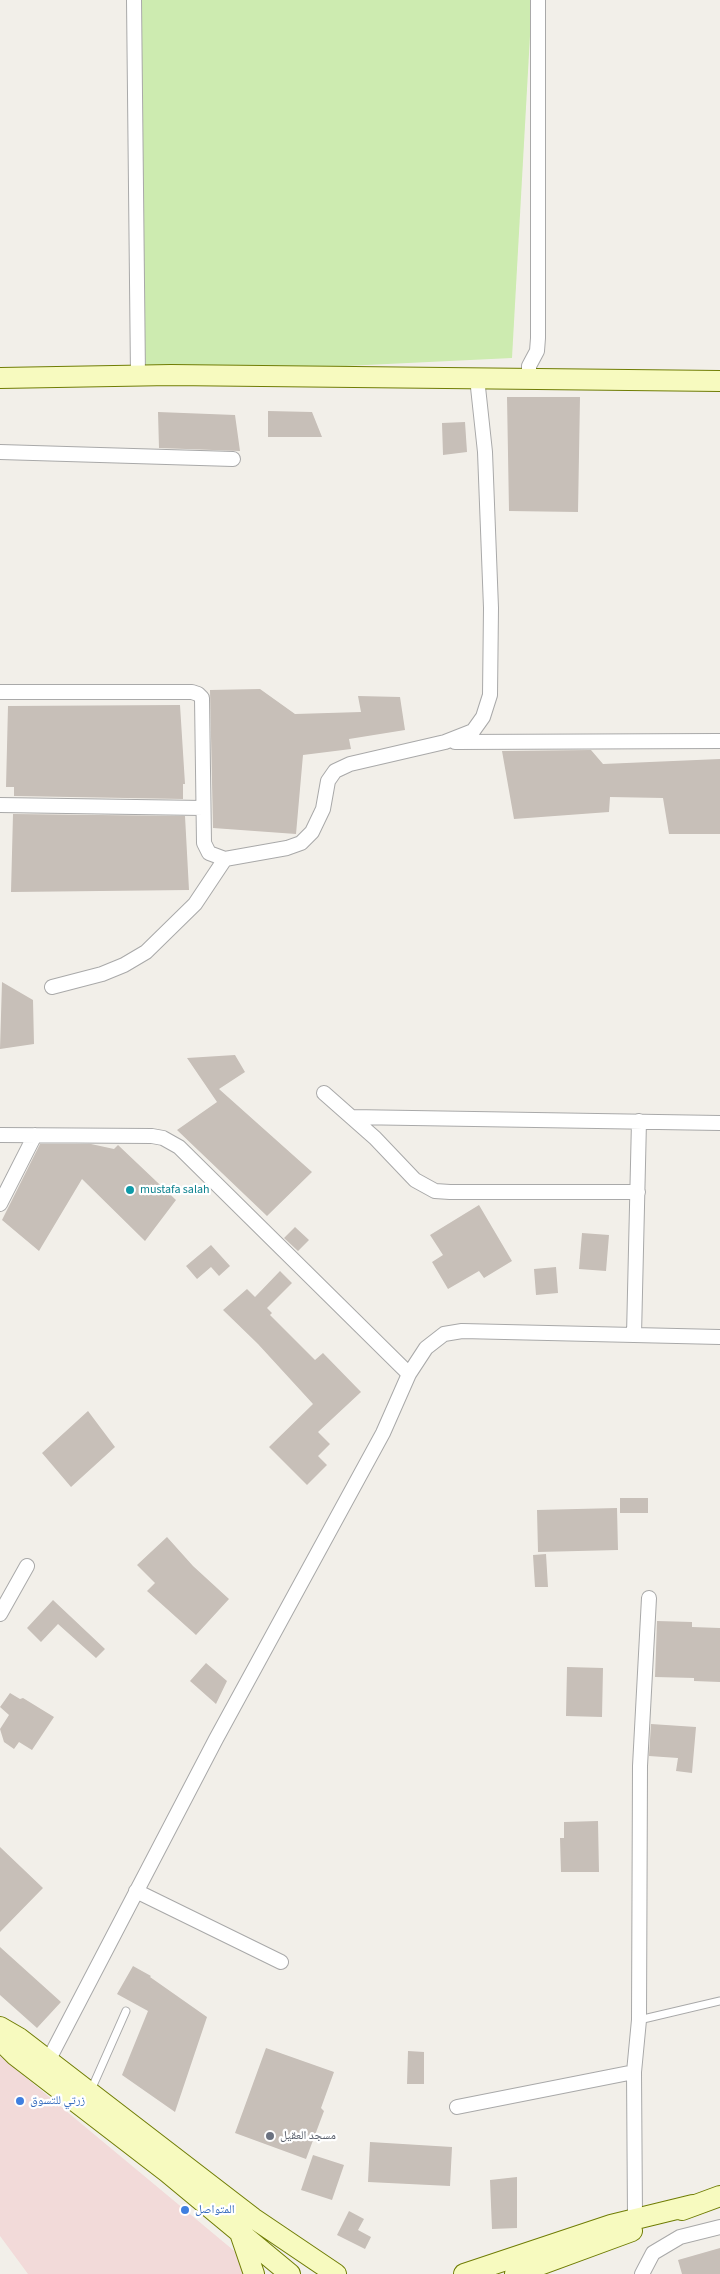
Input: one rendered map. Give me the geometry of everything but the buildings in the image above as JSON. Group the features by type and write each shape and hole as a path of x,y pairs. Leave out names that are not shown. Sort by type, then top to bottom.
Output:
{"main road":[{"path":"0,378 138,376 720,381"},
{"path":"0,2026 19,2038 253,2218 336,2274"},
{"path":"0,2040 15,2055 167,2172 290,2274"},
{"path":"514,2274 615,2238 693,2205 720,2196"},
{"path":"464,2274 635,2218 693,2205"},
{"path":"239,2232 254,2274"}],"street":[{"path":"134,0 138,376"},
{"path":"529,378 529,366 537,351 538,338 538,0"},
{"path":"0,692 192,692 198,694 202,698 204,843 209,853 225,859 286,848 301,843 312,832 323,809 328,781 335,771 371,758 445,742 473,731 488,707 490,695 491,608 485,452 477,378"},
{"path":"0,452 233,459"},
{"path":"445,742 720,741"},
{"path":"0,805 204,808"},
{"path":"52,987 102,974 124,966 146,952 195,904 225,859"},
{"path":"324,1093 375,1138 415,1180 435,1191 638,1192"},
{"path":"351,1117 720,1123"},
{"path":"634,1335 639,1121"},
{"path":"0,1135 152,1136 179,1147 409,1374"},
{"path":"0,1204 35,1135"},
{"path":"48,2061 216,1739 382,1433 409,1374 426,1348 444,1334 462,1331 720,1337"},
{"path":"0,1614 27,1566"},
{"path":"635,2218 634,2072 639,2020 640,1766 649,1598"},
{"path":"136,1891 281,1962"},
{"path":"457,2107 634,2072"},
{"path":"642,2274 652,2253 680,2238 720,2227"}],"lane":[{"path":"639,2020 720,2002"},
{"path":"90,2092 126,2012"}],"shaded area":[{"path":"0,2056 262,2274 28,2274 0,2236"}],"green space":[{"path":"134,0 532,0 512,358 138,376"}],"place":[{"name":"mustafa salah","path":"130,1190"},
{"name":"زرتي للتسوق","path":"20,2101"},
{"name":"مسجد العقيل","path":"270,2136"},
{"name":"المتواصل","path":"185,2210"}]}
